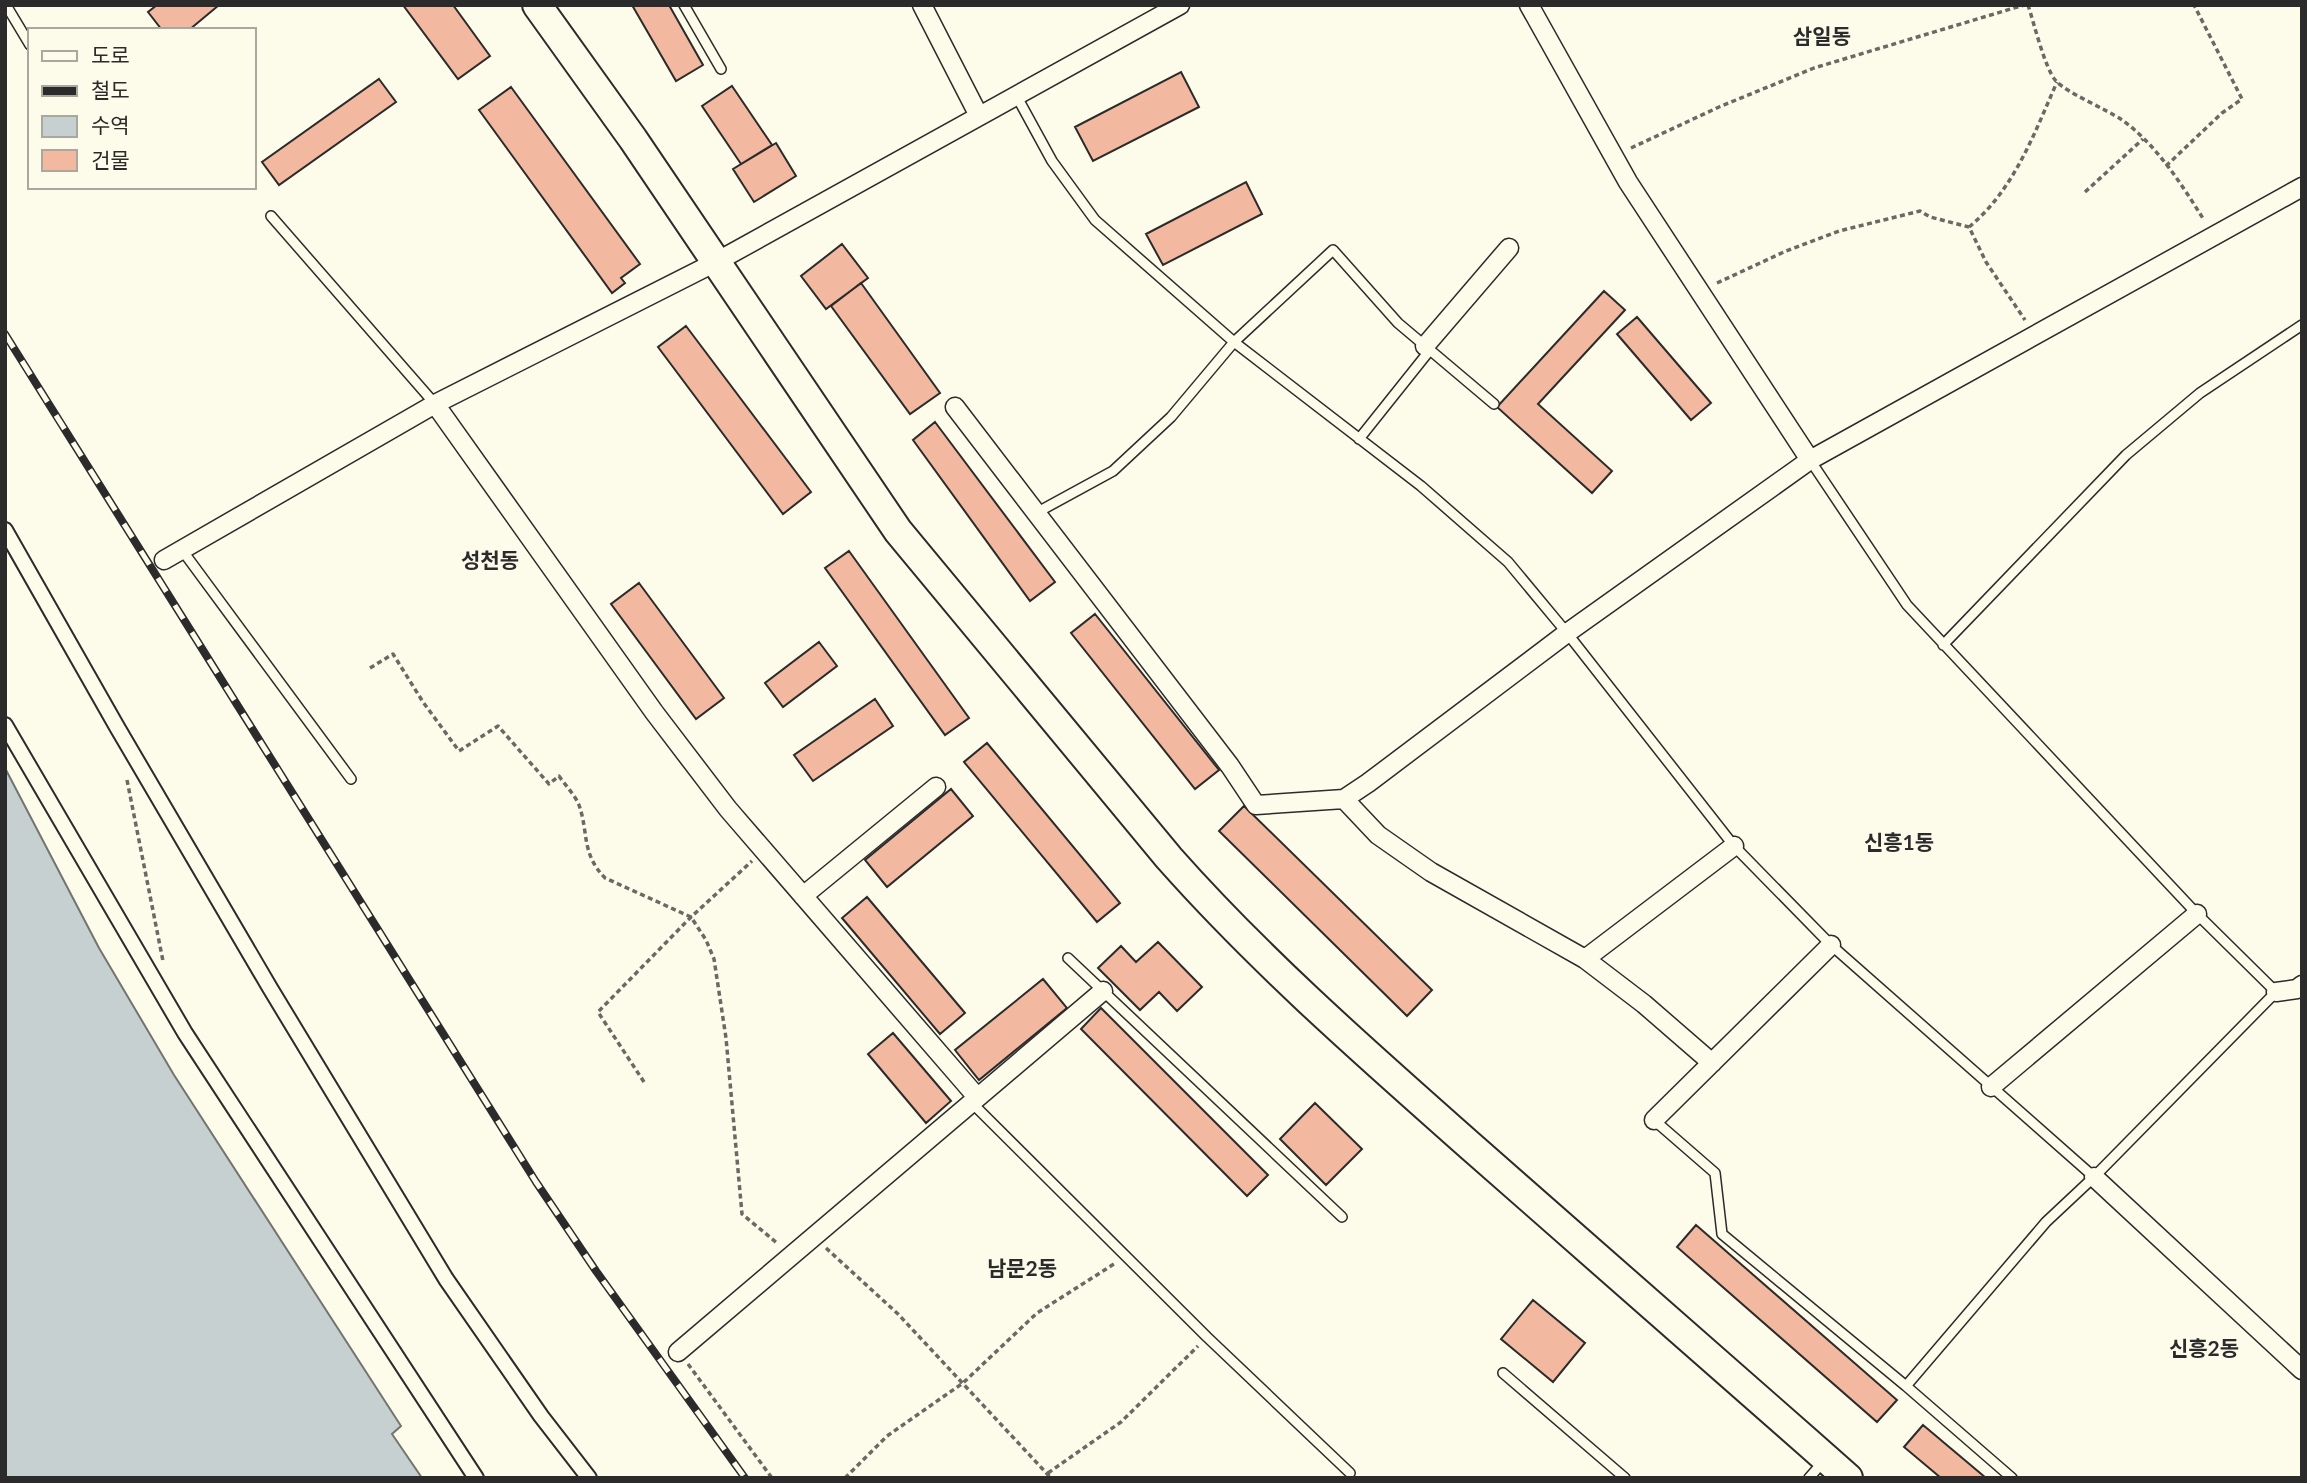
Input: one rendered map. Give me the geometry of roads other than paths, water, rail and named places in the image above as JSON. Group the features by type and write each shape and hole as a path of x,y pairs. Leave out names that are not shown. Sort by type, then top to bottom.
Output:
{"main road":[{"path":"537,5 633,139 898,531 1125,807 1206,900 1329,1018 1818,1468 1848,1478"}],"street":[{"path":"922,5 979,116"},
{"path":"164,560 435,404 716,262 1180,5"},
{"path":"1529,5 1614,158 1810,460"},
{"path":"955,407 1230,766 1256,804 1344,799 1567,633 1810,460 2302,187"},
{"path":"1427,348 1508,248"},
{"path":"435,404 654,712 728,809 974,1100"},
{"path":"5,530 249,952 446,1279 541,1416 589,1478"},
{"path":"5,726 185,1033 476,1478"},
{"path":"803,896 936,786"},
{"path":"1344,799 1378,835 1431,872 1585,959 1644,1004 1712,1063"},
{"path":"1585,959 1734,846"},
{"path":"1991,1087 2197,915"},
{"path":"1654,1120 1831,945"},
{"path":"2276,992 2297,989 2302,985"},
{"path":"678,1352 1103,991"},
{"path":"2094,1177 2302,1370"}],"lane":[{"path":"6,5 28,42"},
{"path":"684,5 721,69"},
{"path":"1017,97 1052,161 1095,220 1234,342 1421,486 1508,562 1734,846 1831,945 2094,1177"},
{"path":"271,216 435,404"},
{"path":"1036,513 1112,471 1171,417 1234,342 1333,250 1398,323 1494,404"},
{"path":"1943,645 2126,455 2200,393 2302,325"},
{"path":"1359,439 1427,348"},
{"path":"1810,460 1907,605 2197,915 2276,992 2094,1177 2046,1222 1906,1386"},
{"path":"182,550 351,779"},
{"path":"1068,958 1342,1217"},
{"path":"974,1100 1207,1337 1350,1473"},
{"path":"1654,1120 1715,1173 1722,1234 1906,1386 2012,1478"},
{"path":"1503,1373 1625,1478"}],"water":[{"path":"5,768 99,948 174,1075 401,1426 392,1434 422,1478 5,1478"}],"railway":[{"path":"5,334 536,1182 596,1271 745,1478"}],"district":[{"name":"삼일동","path":"1822,37"},
{"name":"성천동","path":"490,561"},
{"name":"신흥1동","path":"1899,843"},
{"name":"남문2동","path":"1022,1269"},
{"name":"신흥2동","path":"2204,1349"}]}
